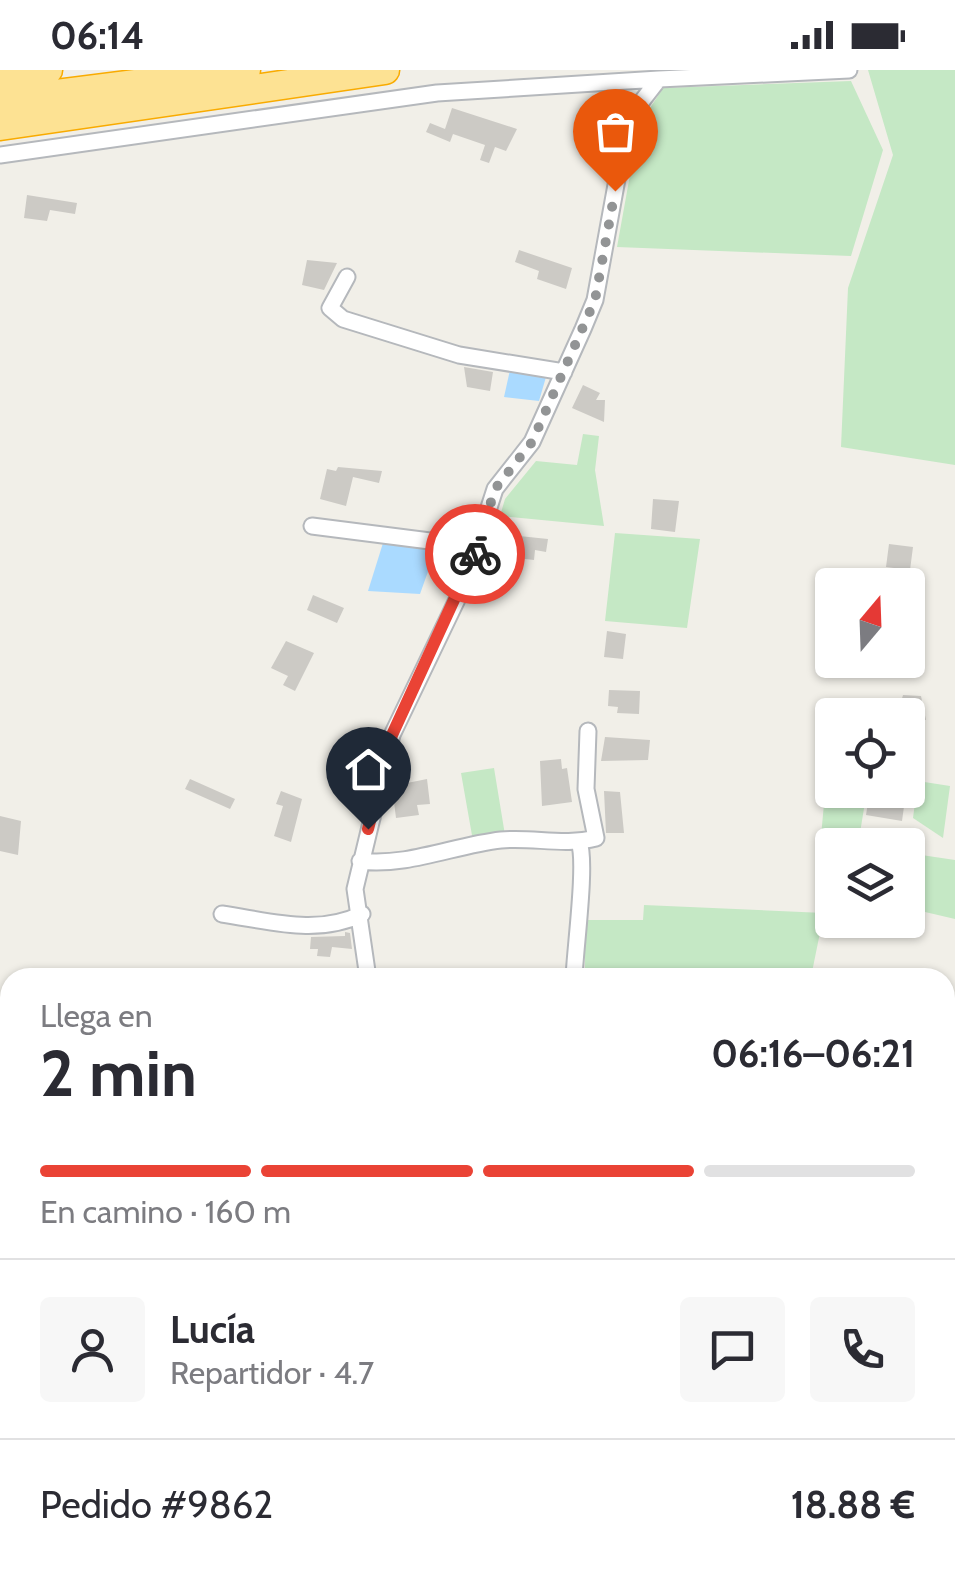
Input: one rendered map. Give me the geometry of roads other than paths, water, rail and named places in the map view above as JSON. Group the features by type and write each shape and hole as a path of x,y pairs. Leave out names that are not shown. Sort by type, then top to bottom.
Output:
{"highway":[{"path":"0,76 48,70"},
{"path":"0,101 246,70"},
{"path":"0,126 386,70"}],"street":[{"path":"0,155 437,93 849,70"},
{"path":"367,968 362,914 354,889 392,735 464,585 495,489 532,442 595,300 628,118 659,79"},
{"path":"346,277 330,308 342,319 459,355 564,372"},
{"path":"312,526 477,547"},
{"path":"360,861 384,862 506,840 580,842 598,833 586,789 588,732"},
{"path":"574,968 576,912 584,864 580,842"},
{"path":"222,914 306,927 342,924 362,914"}],"water":[{"path":"510,370 546,377 539,401 504,397"},
{"path":"383,543 436,549 420,594 368,591"}]}
